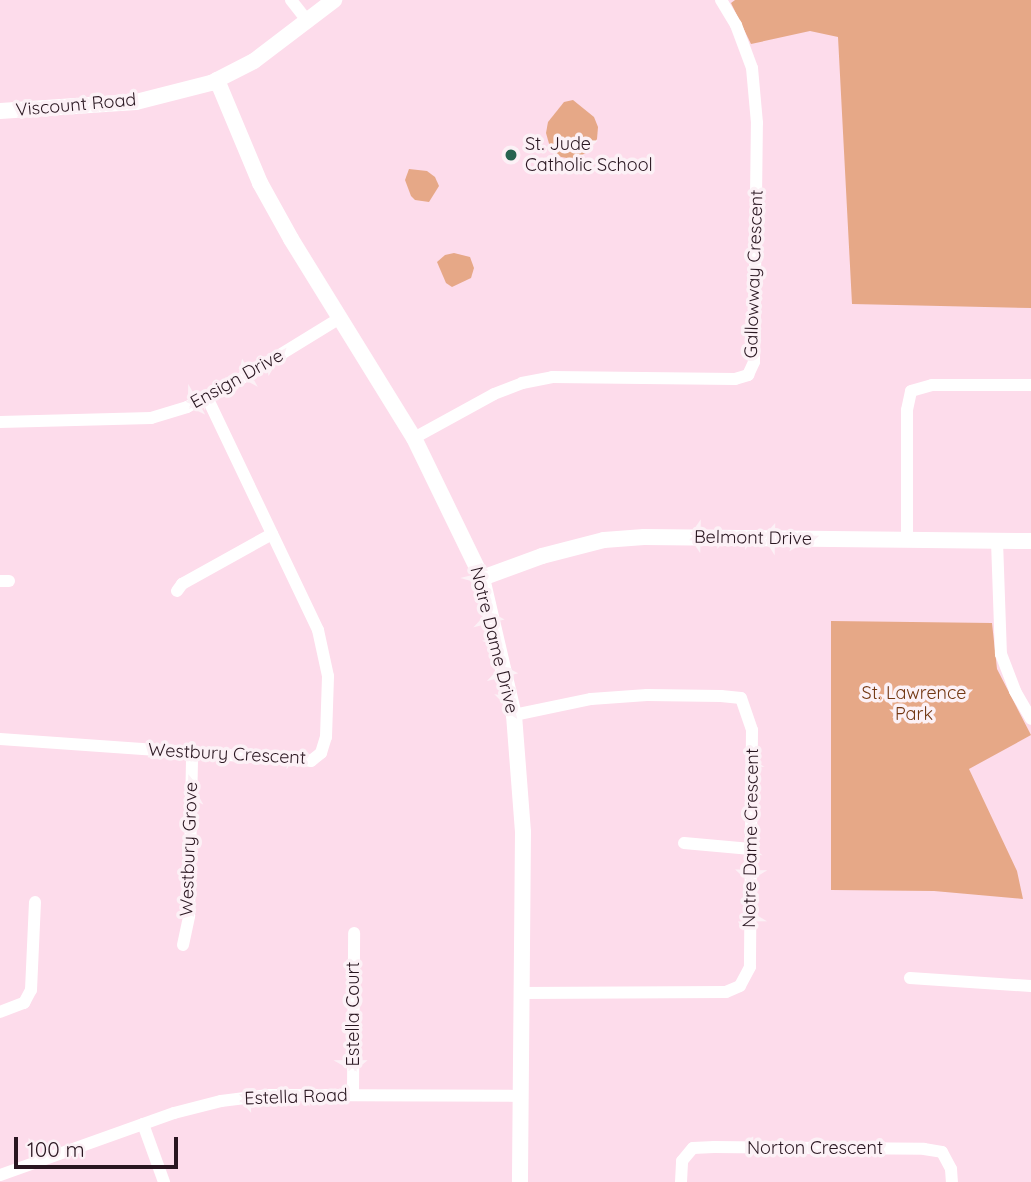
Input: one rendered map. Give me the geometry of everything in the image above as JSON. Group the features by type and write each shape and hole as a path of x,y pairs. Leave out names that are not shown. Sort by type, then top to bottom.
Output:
{"street":[{"path":"290,0 307,22"},
{"name":"Viscount Road","path":"0,111 136,102 217,80 254,61 334,0"},
{"name":"Gallowway Crescent","path":"414,438 495,394 522,383 552,377 735,379 748,375 754,362 757,123 752,68 736,25 721,0"},
{"name":"Notre Dame Drive","path":"217,80 260,183 414,438 482,578 514,715 523,832 520,1182"},
{"name":"Ensign Drive","path":"0,422 151,418 207,397 340,318"},
{"path":"906,540 907,410 911,391 932,385 1031,385"},
{"name":"Westbury Crescent","path":"0,738 310,761 321,753 326,737 328,676 318,630 207,397"},
{"path":"177,591 183,584 272,534"},
{"name":"Belmont Drive","path":"482,578 542,556 604,540 644,537 1031,541"},
{"path":"997,541 1001,654 1015,691 1031,719"},
{"name":"Notre Dame Crescent","path":"514,715 591,699 647,695 741,698 752,730 750,967 740,986 726,992 521,993"},
{"name":"Westbury Grove","path":"183,945 189,916 192,752"},
{"path":"684,842 751,849"},
{"path":"0,1012 24,1003 31,990 35,902"},
{"name":"Estella Court","path":"353,1095 354,933"},
{"path":"910,978 1031,986"},
{"name":"Estella Road","path":"0,1175 143,1124 221,1101 269,1095 520,1096"},
{"path":"143,1124 164,1182"},
{"name":"Norton Crescent","path":"681,1182 682,1161 693,1148 714,1147 924,1149 942,1152 951,1169 952,1182"}],"green space":[{"path":"735,0 1031,0 1031,308 852,304 838,37 810,31 751,44 731,3"},
{"path":"573,100 594,117 598,127 597,139 588,152 573,159 561,157 550,147 546,133 548,122 564,102"},
{"path":"409,169 427,171 435,177 439,186 429,202 415,200 411,196 405,180"},
{"path":"454,253 470,257 474,268 471,278 452,287 446,283 437,262 445,255"},
{"name":"St. Lawrence Park","path":"831,621 992,623 997,669 1031,735 969,769 1017,871 1023,899 934,891 831,890"}],"place":[{"name":"St. Jude Catholic School","path":"511,155"}]}
